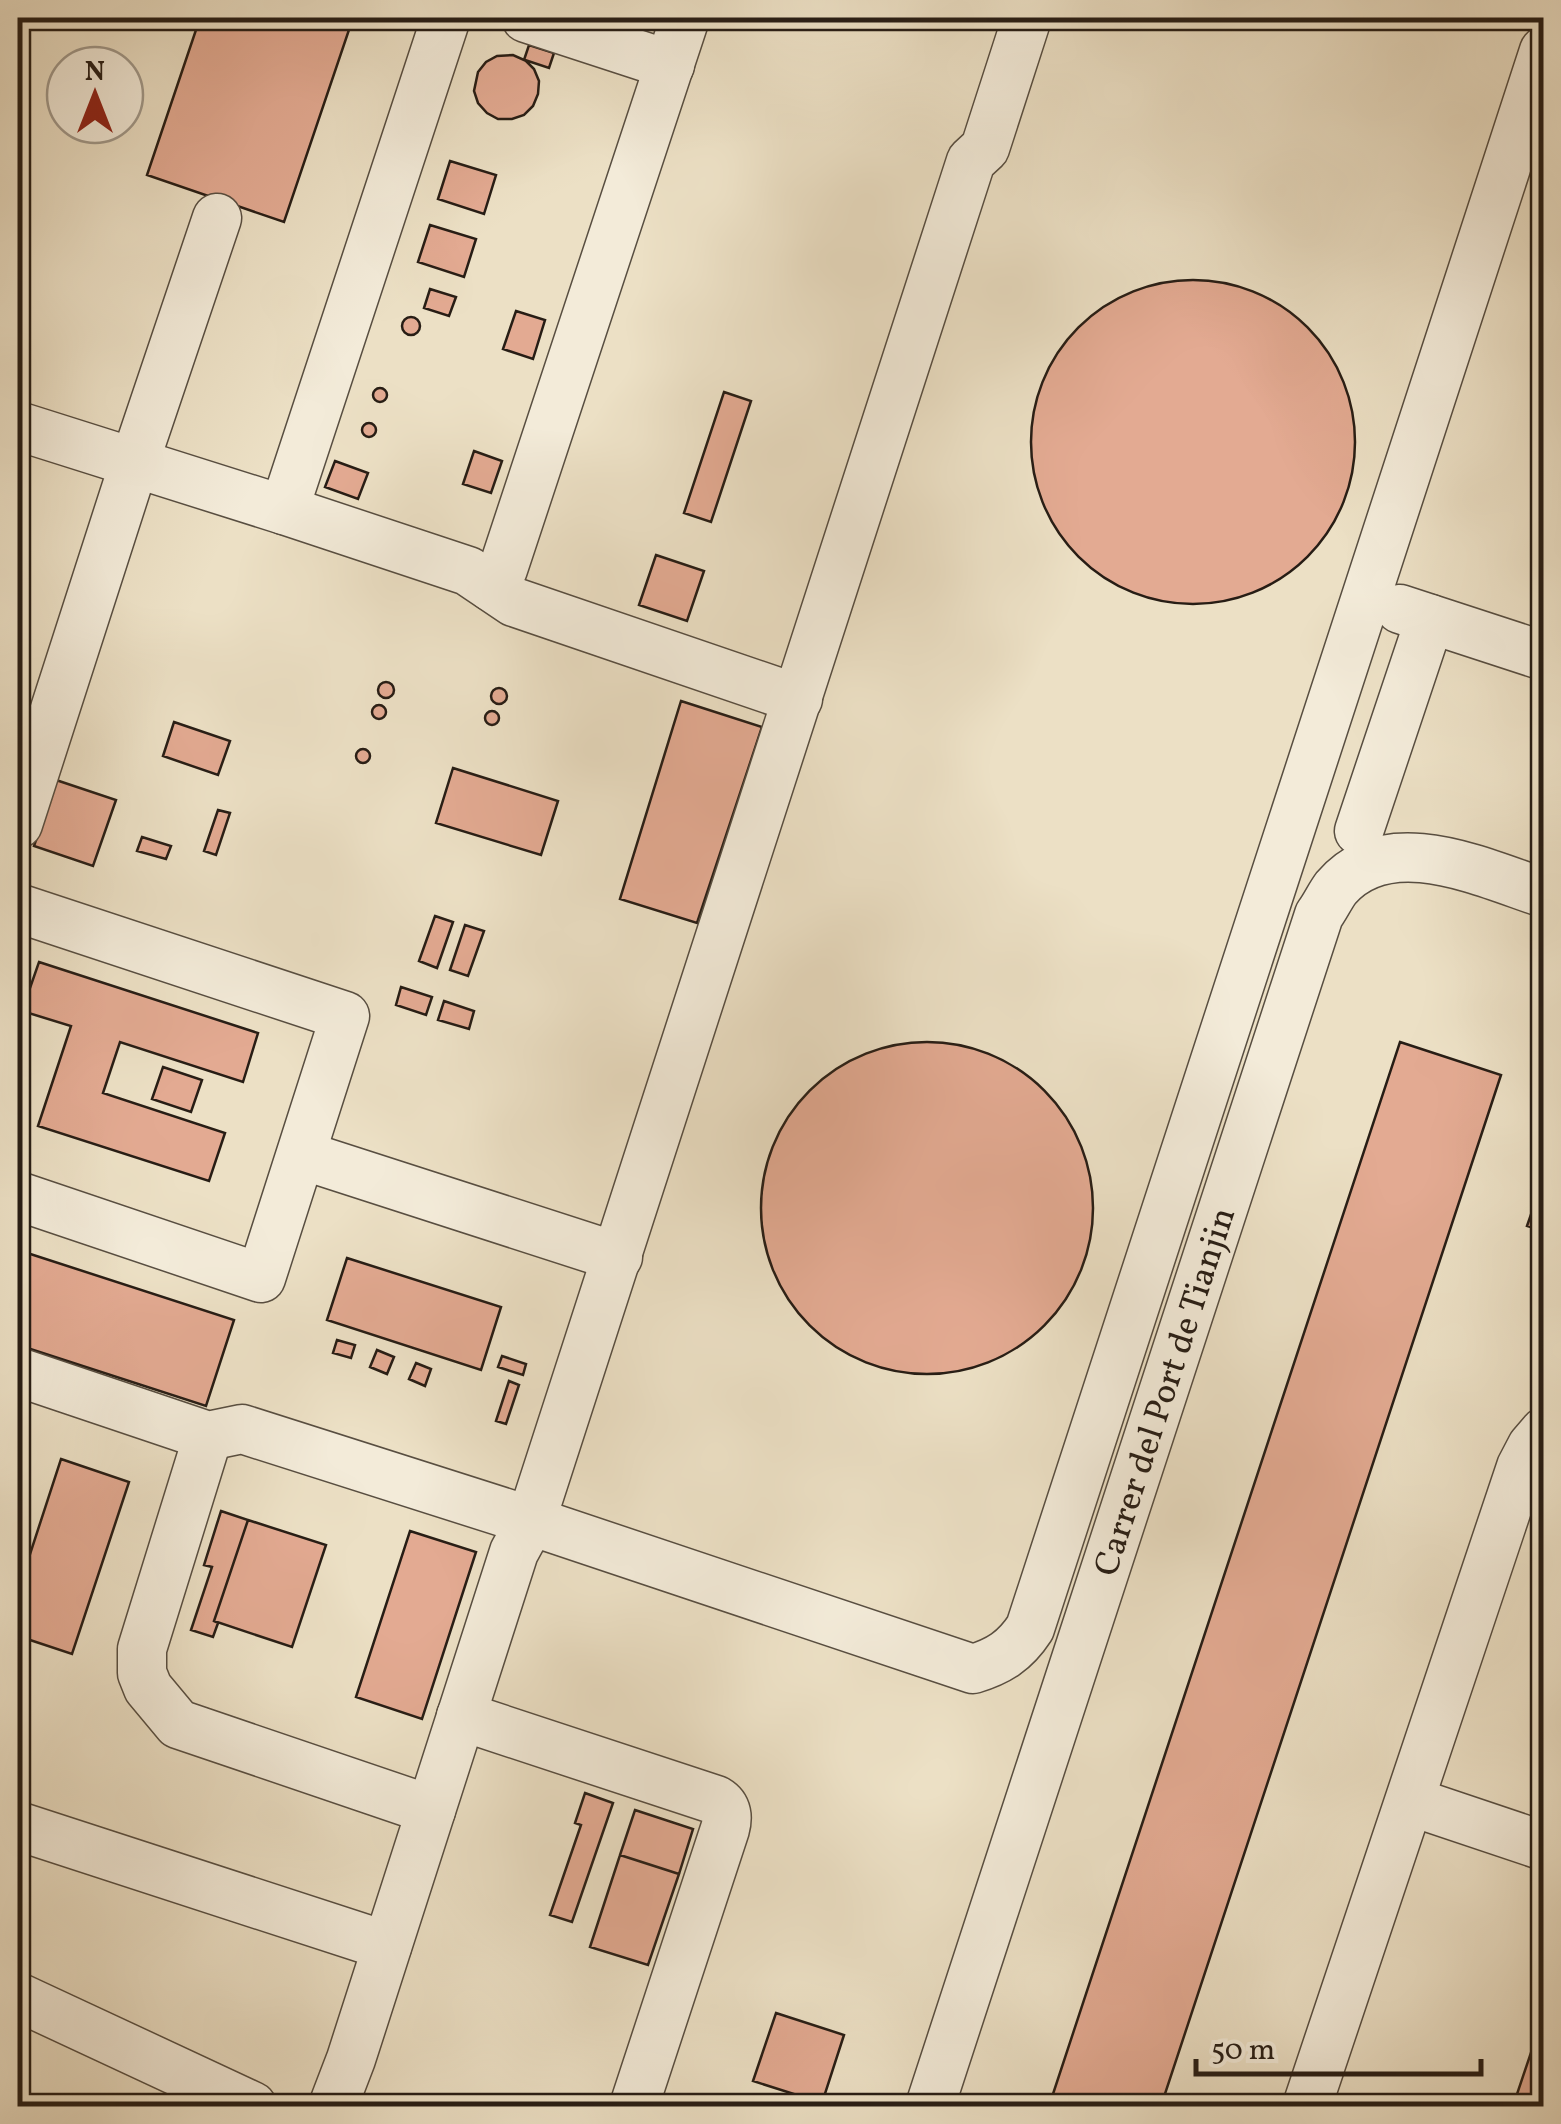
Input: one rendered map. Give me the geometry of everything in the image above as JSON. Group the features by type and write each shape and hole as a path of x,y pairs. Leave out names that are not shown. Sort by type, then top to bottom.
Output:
{"street":[{"path":"284,510 446,18"},
{"path":"526,18 670,65"},
{"path":"492,587 503,569 685,18"},
{"path":"334,2106 514,1552 531,1521 618,1256 971,161 986,148 1027,18"},
{"path":"18,1372 208,1436 242,1428 973,1670 1009,1654 1030,1628 1544,52"},
{"path":"18,824 217,218"},
{"path":"18,426 468,570 514,602 798,699"},
{"path":"1366,598 1544,656"},
{"path":"1358,831 1430,619"},
{"name":"Carrer del Port de Tianjin","path":"930,2106 1320,915 1337,887 1360,869 1418,856 1446,861 1544,893"},
{"path":"18,908 345,1016 261,1278 18,1196"},
{"path":"302,1156 618,1256"},
{"path":"1307,2106 1521,1467 1544,1432"},
{"path":"208,1436 142,1649 142,1672 148,1688 178,1724 431,1810"},
{"path":"461,1716 716,1800 727,1813 634,2106"},
{"path":"1410,1801 1544,1846"},
{"path":"18,1826 388,1946"},
{"path":"18,1997 252,2106"}],"building":[{"path":"200,18 353,18 284,222 147,175"},
{"path":"529,45 554,53 549,68 525,60 539,81 533,106 524,115 498,119 478,103 474,91 478,72 497,56 513,55 524,60"},
{"path":"450,161 496,175 484,214 438,199"},
{"path":"430,225 476,239 464,277 418,262"},
{"path":"1193,280 1225,283 1255,292 1283,307 1318,339 1343,380 1352,410 1352,474 1343,504 1328,532 1296,567 1255,592 1225,601 1193,604 1161,601 1131,592 1103,577 1068,545 1043,504 1034,474 1031,442 1034,410 1043,380 1058,352 1090,317 1131,292 1161,283"},
{"path":"430,289 456,297 449,316 424,308"},
{"path":"516,311 545,320 533,359 503,349"},
{"path":"411,317 420,326 411,335 402,326"},
{"path":"380,388 387,395 380,402 373,395"},
{"path":"724,392 751,401 711,522 684,513"},
{"path":"369,423 376,430 369,437 362,430"},
{"path":"474,451 502,461 491,493 463,484"},
{"path":"335,461 368,473 358,499 325,487"},
{"path":"656,555 704,571 687,621 639,605"},
{"path":"386,682 394,690 386,698 378,690"},
{"path":"499,688 507,696 499,704 491,696"},
{"path":"681,701 762,727 697,923 620,899"},
{"path":"379,705 386,712 379,719 372,712"},
{"path":"492,711 499,718 492,725 485,718"},
{"path":"174,722 230,741 218,775 163,756"},
{"path":"363,749 370,756 363,763 356,756"},
{"path":"453,768 558,801 541,855 436,823"},
{"path":"56,780 116,800 93,866 34,846"},
{"path":"218,810 230,813 216,855 204,851"},
{"path":"142,837 171,846 166,859 137,851"},
{"path":"435,916 453,922 437,968 419,961"},
{"path":"465,925 484,931 468,976 450,970"},
{"path":"39,962 258,1033 243,1082 120,1042 103,1093 225,1133 209,1181 38,1126 71,1026 22,1011"},
{"path":"401,987 432,997 426,1015 396,1005"},
{"path":"444,1001 474,1011 469,1029 438,1020"},
{"path":"927,1042 959,1045 991,1055 1019,1070 1044,1091 1065,1116 1080,1144 1090,1176 1090,1240 1080,1272 1065,1300 1044,1325 1019,1346 991,1361 959,1371 927,1374 895,1371 863,1361 835,1346 810,1325 789,1300 774,1272 764,1240 761,1208 764,1176 774,1144 789,1116 810,1091 835,1070 863,1055 895,1045"},
{"path":"1400,1042 1501,1075 1161,2106 1080,2106 1052,2097"},
{"path":"163,1067 202,1080 191,1112 152,1099"},
{"path":"1544,1177 1544,1231 1527,1226"},
{"path":"18,1250 234,1320 206,1406 18,1345"},
{"path":"347,1258 501,1307 481,1370 327,1320"},
{"path":"337,1340 355,1345 351,1358 333,1353"},
{"path":"377,1350 394,1357 387,1374 370,1367"},
{"path":"502,1356 526,1364 523,1375 498,1367"},
{"path":"416,1363 431,1369 425,1386 409,1379"},
{"path":"509,1381 519,1385 506,1424 496,1421"},
{"path":"61,1459 129,1482 72,1654 18,1636 18,1591"},
{"path":"221,1511 248,1520 214,1621 218,1623 213,1637 191,1630 212,1567 204,1565"},
{"path":"248,1520 326,1545 292,1647 214,1621"},
{"path":"410,1531 476,1552 422,1719 356,1697"},
{"path":"585,1793 613,1803 572,1922 550,1915 581,1825 575,1823"},
{"path":"635,1810 693,1829 679,1874 620,1855"},
{"path":"620,1855 679,1874 648,1965 590,1947"},
{"path":"776,2013 844,2035 822,2103 753,2081"},
{"path":"1544,2014 1544,2106 1513,2106"}]}
